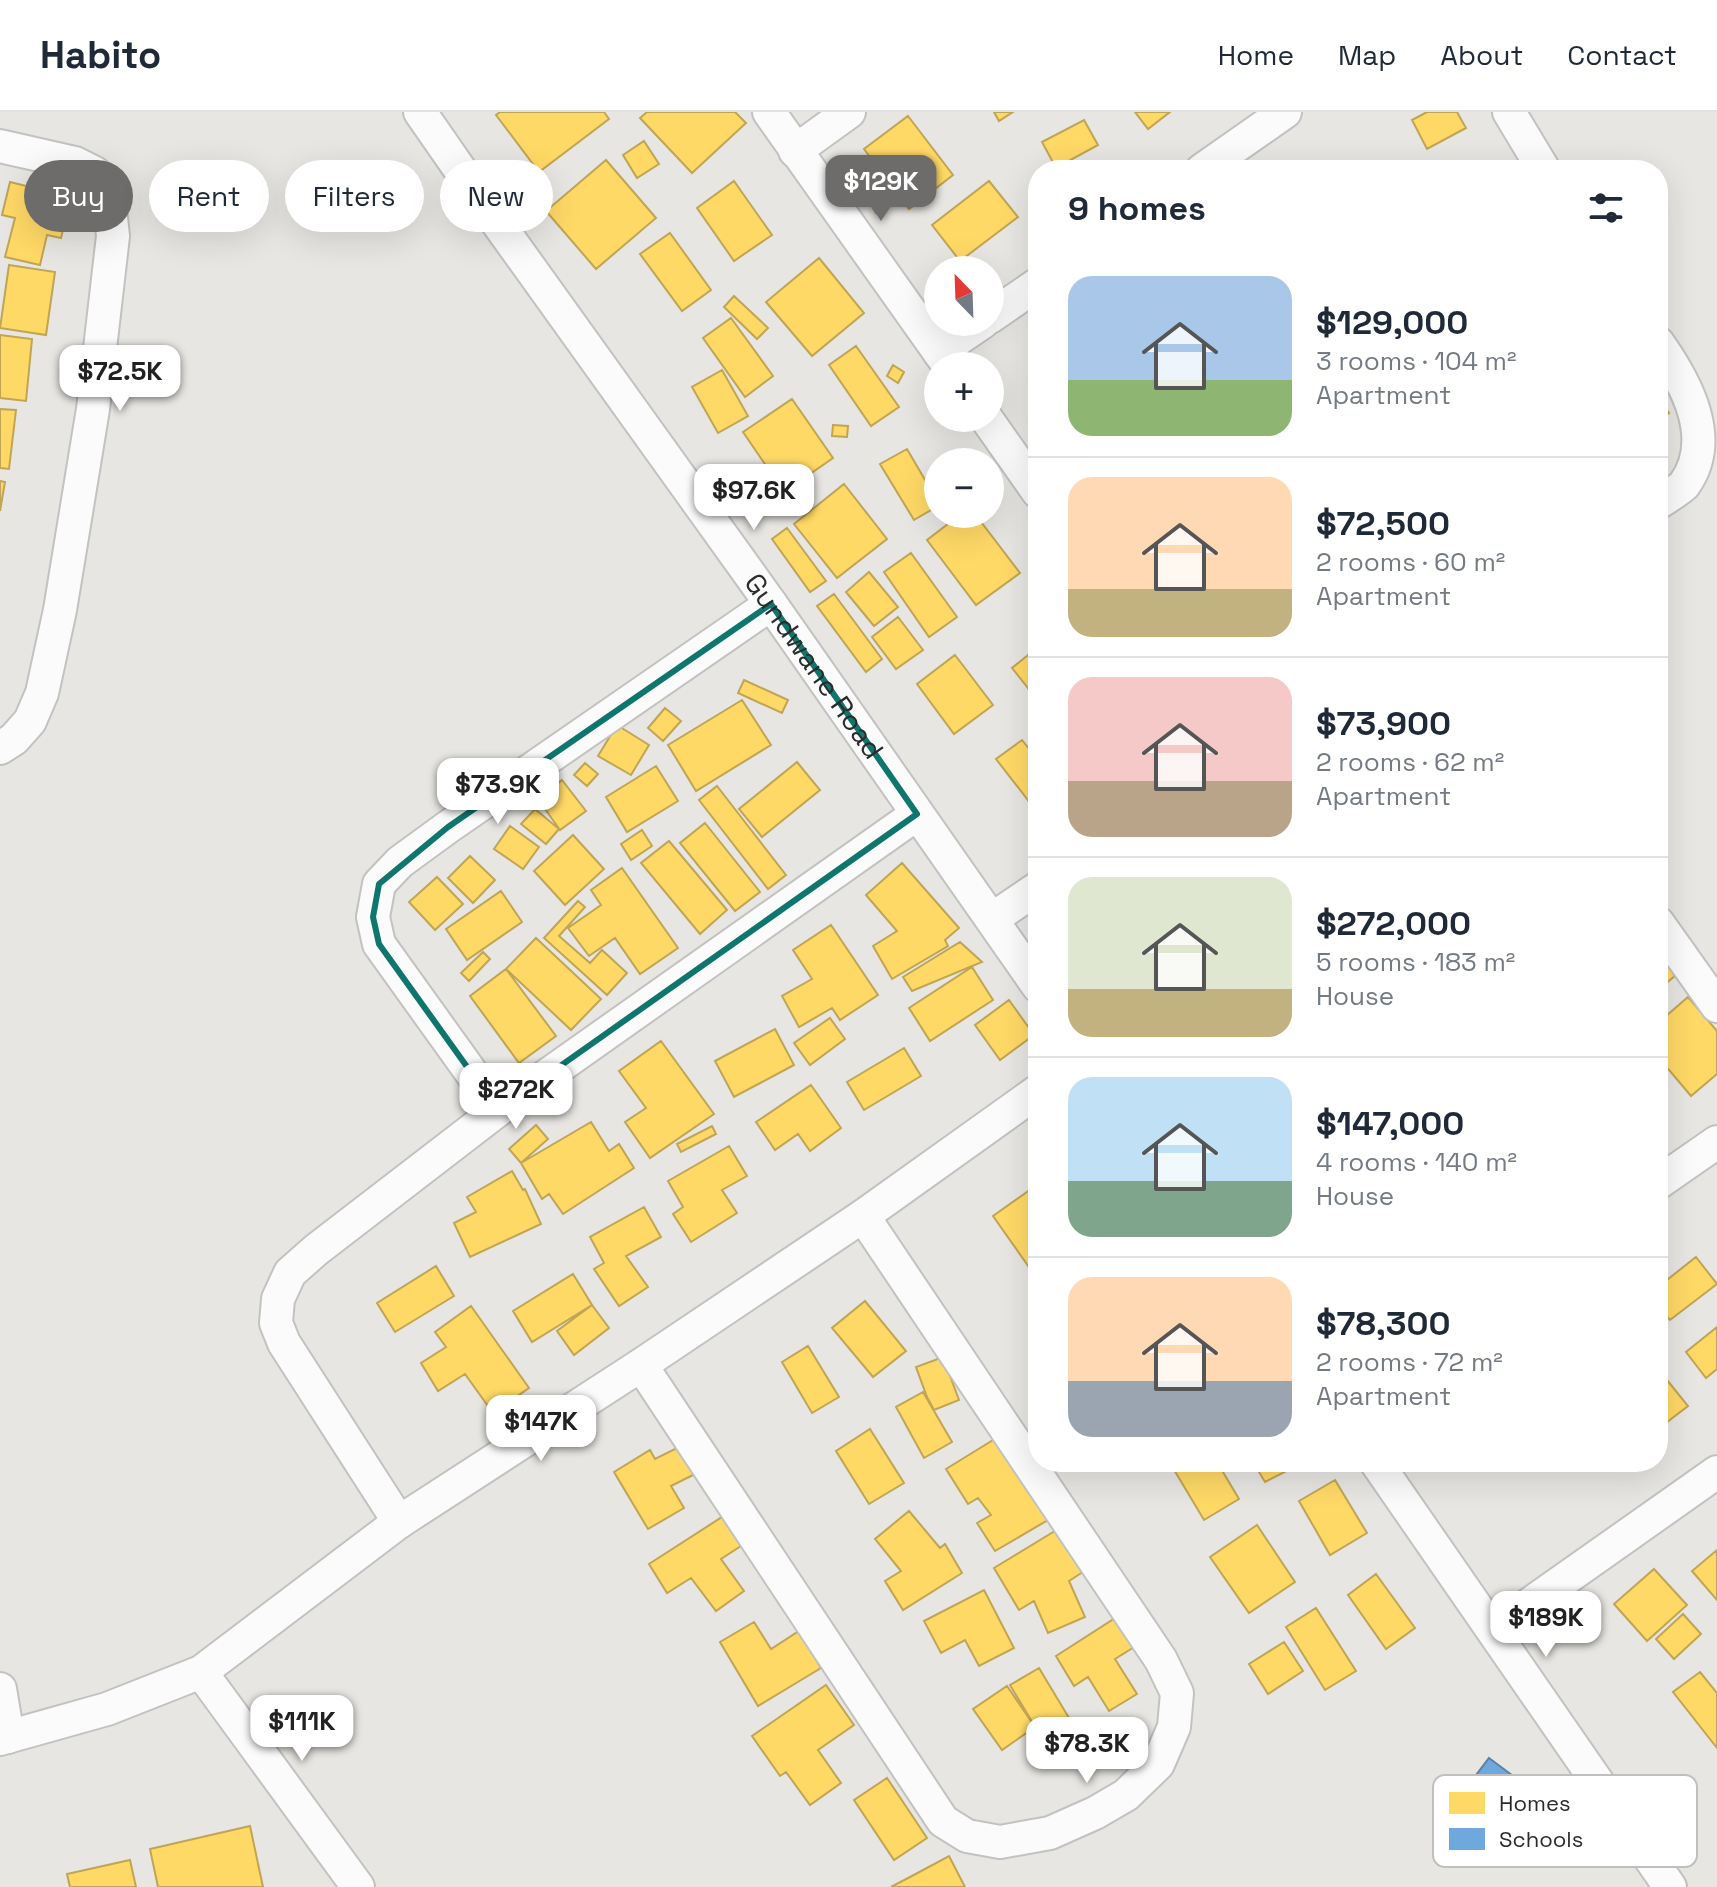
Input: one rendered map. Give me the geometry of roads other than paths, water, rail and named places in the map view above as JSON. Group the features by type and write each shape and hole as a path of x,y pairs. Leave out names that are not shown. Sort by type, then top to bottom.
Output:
{"street":[{"name":"Gundwane Road","path":"420,112 1028,971"},
{"path":"769,112 939,352"},
{"path":"795,151 849,112"},
{"path":"1216,160 1285,112"},
{"path":"1509,112 1538,160"},
{"path":"0,146 75,163 95,173 108,191 113,236 93,409 60,610 42,693 30,721 14,739 0,748"},
{"path":"1004,307 1028,291"},
{"path":"951,352 968,336"},
{"path":"1668,357 1696,395 1708,434 1702,463 1686,484 1668,496"},
{"path":"996,432 1028,478"},
{"path":"498,1110 379,944 373,917 379,884 400,862 448,827 771,604"},
{"path":"399,1522 284,1343 276,1323 278,1299 290,1273 498,1110 917,814"},
{"path":"992,919 1028,895"},
{"path":"1668,937 1717,1006"},
{"path":"0,1689 4,1738 107,1709 201,1672 399,1522 863,1216 1028,1098"},
{"path":"1668,1176 1717,1142"},
{"path":"863,1216 1028,1461"},
{"path":"641,1365 943,1821 967,1836 1000,1842 1050,1833 1126,1795 1158,1764 1174,1727 1177,1693 1161,1660 1035,1472"},
{"path":"1383,1472 1593,1775"},
{"path":"1493,1630 1717,1472"},
{"path":"201,1672 358,1887"},
{"path":"1656,1867 1670,1887"}]}
